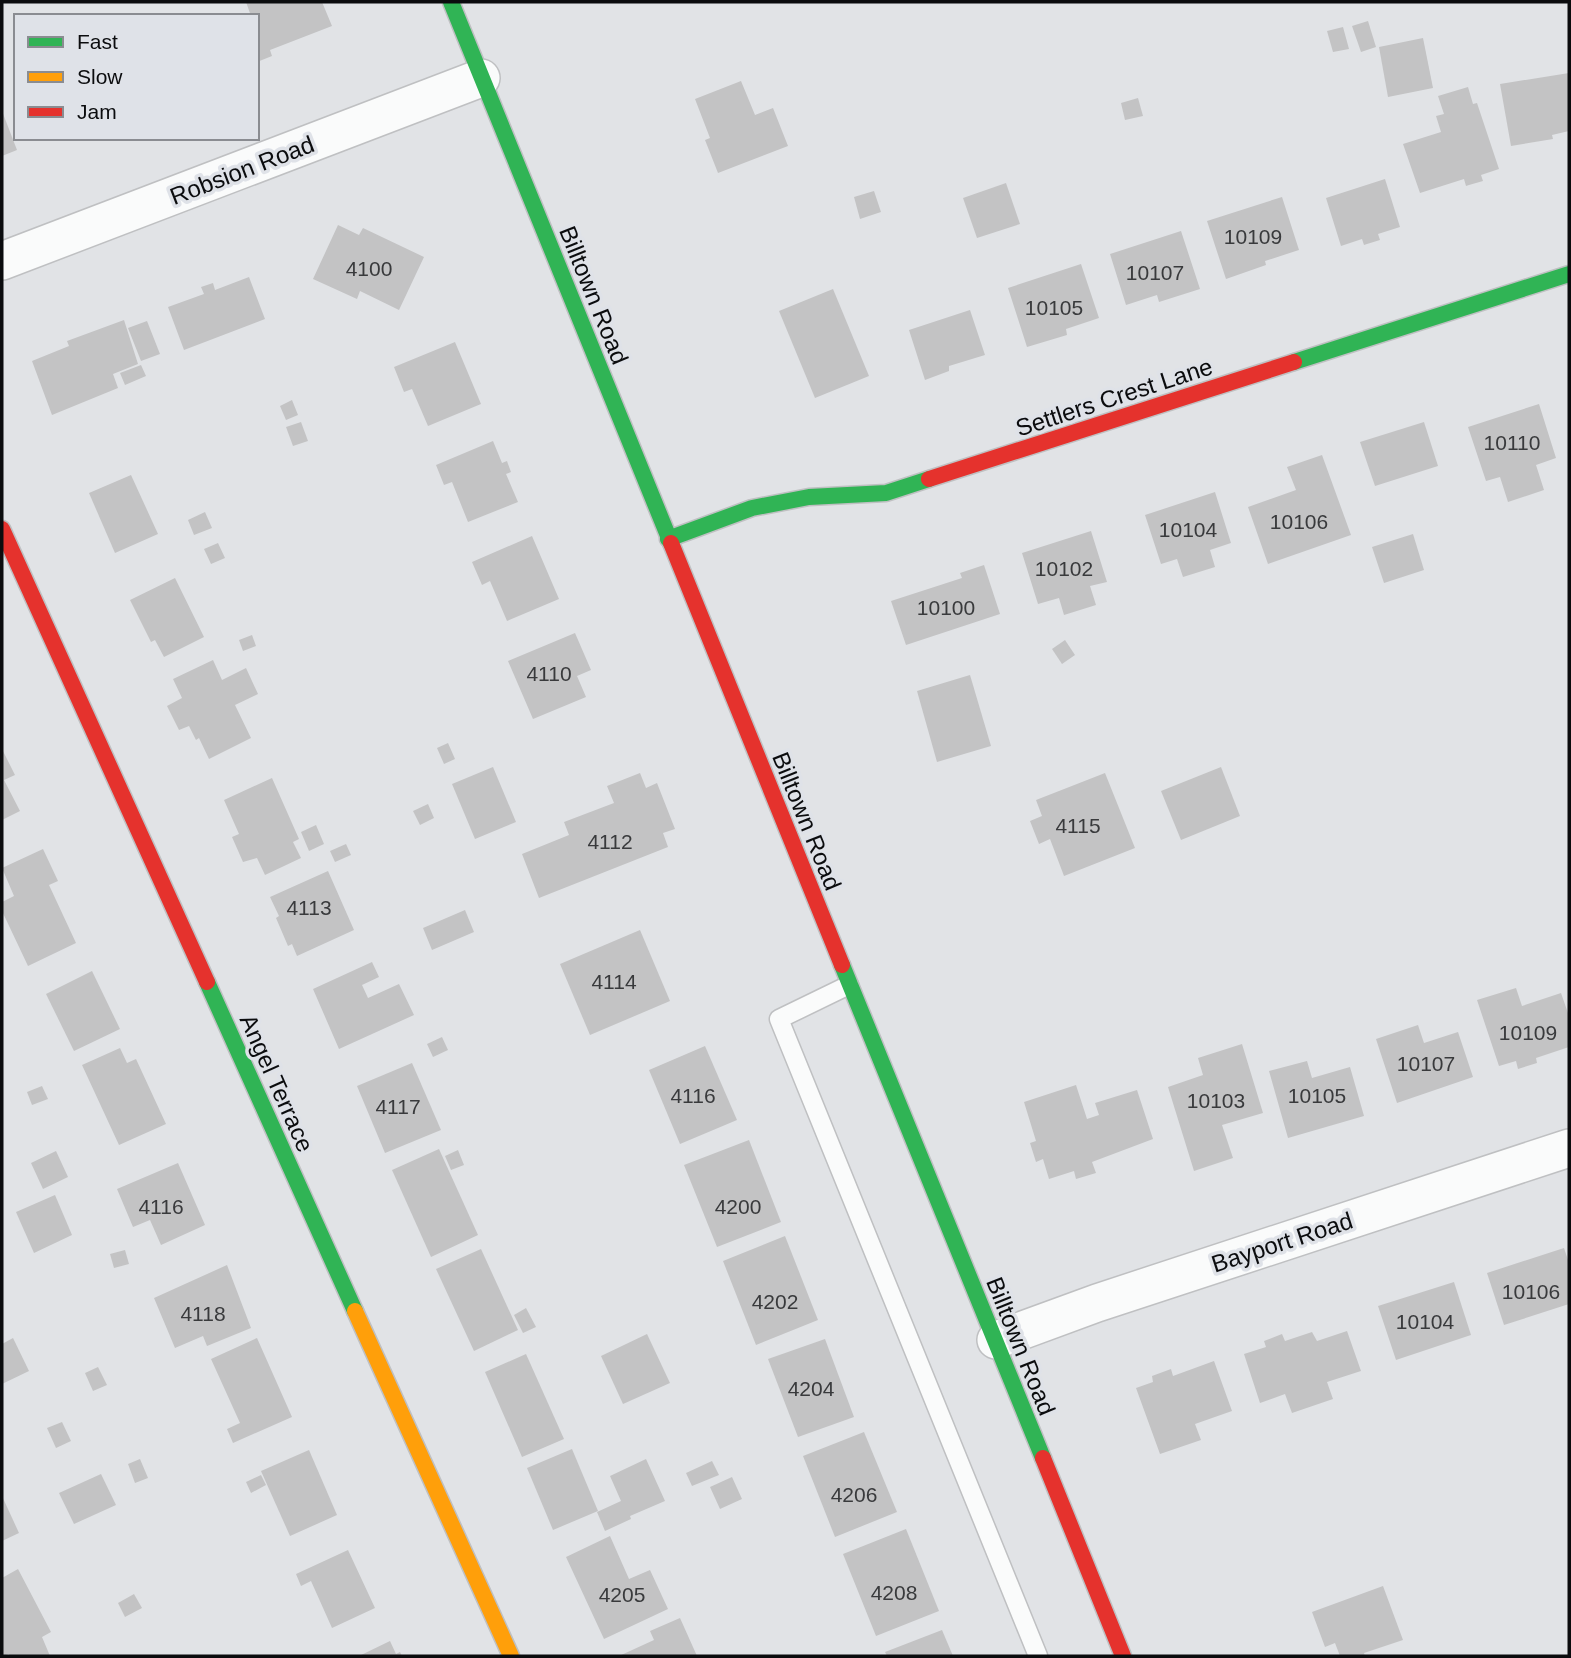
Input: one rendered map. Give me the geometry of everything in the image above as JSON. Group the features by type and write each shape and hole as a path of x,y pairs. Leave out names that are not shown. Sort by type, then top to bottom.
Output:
{"street":[{"name":"Billtown Road","path":"451,2 1123,1656"},
{"name":"Robsion Road","path":"2,261 481,78"},
{"name":"Settlers Crest Lane","path":"668,539 752,508 809,497 886,493 1569,274"},
{"name":"Angel Terrace","path":"2,529 511,1656"},
{"name":"Bayport Road","path":"996,1340 1097,1303 1569,1148"}],"lane":[{"path":"849,985 779,1019 1038,1656"}],"building":[{"path":"246,2 322,2 332,26 270,50 272,56 259,61 259,14 250,14"},
{"path":"1368,21 1376,47 1361,52 1352,26"},
{"path":"1343,27 1349,49 1333,52 1327,31"},
{"path":"1423,38 1433,88 1388,97 1379,47"},
{"path":"1569,73 1569,131 1552,135 1553,139 1511,146 1500,84"},
{"path":"741,81 755,115 773,108 788,146 718,173 705,140 710,138 695,99"},
{"path":"1468,87 1473,104 1477,103 1499,169 1481,175 1483,181 1466,186 1464,179 1420,193 1403,144 1441,132 1436,116 1444,114 1438,96"},
{"path":"1138,98 1143,116 1125,120 1121,103"},
{"path":"2,111 17,150 2,156"},
{"path":"1385,179 1400,227 1378,234 1380,240 1364,245 1362,239 1341,246 1326,198"},
{"path":"1006,183 1020,224 977,238 963,198"},
{"path":"874,191 881,212 860,219 854,197"},
{"path":"1282,197 1299,250 1265,261 1266,265 1226,279 1207,221"},
{"path":"338,225 359,235 363,228 424,257 399,310 360,291 357,299 313,279"},
{"path":"1181,231 1200,289 1159,302 1157,295 1126,305 1110,254"},
{"path":"1081,264 1099,318 1066,329 1067,335 1027,347 1008,288"},
{"path":"249,277 265,319 184,350 168,307 204,294 201,287 213,283 215,290"},
{"path":"833,289 869,376 815,398 779,311"},
{"path":"970,310 985,355 949,366 949,371 925,380 909,330"},
{"path":"124,320 138,364 113,374 118,388 52,415 32,361 69,346 67,341"},
{"path":"147,321 160,354 141,361 128,328"},
{"path":"455,342 481,404 428,426 412,389 404,392 394,367"},
{"path":"141,365 146,376 125,385 120,373"},
{"path":"292,400 298,415 286,420 280,406"},
{"path":"1539,404 1556,458 1536,465 1544,490 1508,502 1500,477 1486,481 1468,427"},
{"path":"301,422 308,441 293,446 286,427"},
{"path":"1424,422 1438,466 1375,486 1360,442"},
{"path":"493,441 502,463 507,461 511,472 506,474 518,502 468,522 452,482 444,485 436,465"},
{"path":"1322,455 1351,535 1268,564 1248,507 1296,490 1287,467"},
{"path":"131,475 158,534 115,553 89,493"},
{"path":"1215,492 1231,543 1210,550 1215,567 1183,577 1177,559 1161,564 1145,515"},
{"path":"205,512 212,528 194,535 188,520"},
{"path":"1091,531 1107,582 1090,586 1096,605 1064,615 1059,598 1038,604 1022,553"},
{"path":"1413,534 1424,570 1384,583 1372,547"},
{"path":"532,536 559,599 507,621 490,581 482,585 472,562"},
{"path":"218,543 225,558 211,564 204,549"},
{"path":"984,565 1000,614 906,645 891,601 962,578 960,573"},
{"path":"175,578 204,637 164,657 155,640 151,642 130,600"},
{"path":"575,633 591,670 577,676 586,697 533,719 508,661"},
{"path":"252,635 256,646 243,651 239,640"},
{"path":"1065,640 1075,655 1062,664 1052,649"},
{"path":"213,660 222,680 246,668 258,694 235,705 251,738 209,759 199,738 196,740 189,726 179,730 167,706 182,698 173,679"},
{"path":"970,675 991,746 937,762 917,691"},
{"path":"448,743 455,759 444,764 437,748"},
{"path":"2,749 15,775 4,780 20,811 2,820"},
{"path":"493,767 516,822 475,839 452,784"},
{"path":"1221,767 1240,816 1181,840 1161,791"},
{"path":"640,773 646,788 657,783 675,829 663,833 668,847 539,898 522,854 569,835 564,822 614,803 607,786"},
{"path":"1105,773 1135,848 1064,876 1050,839 1039,844 1030,821 1042,816 1036,800"},
{"path":"272,778 299,839 293,842 301,858 265,875 257,858 243,862 232,837 239,834 224,800"},
{"path":"428,804 434,818 420,825 413,811"},
{"path":"316,825 324,844 309,851 301,832"},
{"path":"346,844 351,855 335,862 330,851"},
{"path":"43,849 58,881 49,885 76,943 28,966 2,911 2,902 14,896 2,868"},
{"path":"328,871 354,930 297,956 292,944 288,946 270,897"},
{"path":"465,910 474,932 432,950 423,928"},
{"path":"640,930 670,1001 590,1035 560,964"},
{"path":"372,962 379,977 362,985 368,998 399,984 414,1015 339,1049 313,989"},
{"path":"92,971 120,1029 74,1051 46,994"},
{"path":"1516,988 1522,1006 1561,993 1569,1016 1569,1047 1536,1058 1537,1063 1518,1069 1516,1061 1499,1066 1477,1000"},
{"path":"1418,1025 1424,1043 1458,1032 1473,1077 1397,1103 1376,1039"},
{"path":"442,1037 448,1050 433,1057 427,1044"},
{"path":"1242,1044 1263,1113 1222,1125 1233,1158 1194,1171 1168,1087 1203,1075 1198,1058"},
{"path":"705,1046 737,1120 680,1144 649,1070"},
{"path":"120,1048 127,1063 136,1059 166,1124 119,1145 82,1065"},
{"path":"1307,1061 1312,1078 1350,1067 1364,1116 1288,1138 1269,1071"},
{"path":"412,1063 441,1130 385,1153 357,1086"},
{"path":"1076,1085 1087,1119 1099,1115 1095,1103 1137,1090 1153,1139 1092,1162 1096,1173 1076,1179 1074,1171 1049,1179 1043,1159 1036,1162 1030,1143 1036,1141 1024,1102"},
{"path":"42,1086 48,1099 32,1105 27,1092"},
{"path":"749,1140 781,1222 717,1247 684,1165"},
{"path":"439,1149 478,1235 431,1257 392,1170"},
{"path":"458,1150 464,1165 451,1170 445,1156"},
{"path":"56,1151 68,1177 43,1189 31,1163"},
{"path":"178,1163 205,1225 161,1245 150,1220 133,1227 117,1189"},
{"path":"55,1195 72,1235 34,1253 16,1212"},
{"path":"785,1236 818,1320 756,1345 723,1261"},
{"path":"1564,1248 1569,1263 1569,1304 1504,1325 1487,1273"},
{"path":"481,1249 518,1330 474,1351 436,1269"},
{"path":"125,1250 129,1264 114,1268 110,1254"},
{"path":"227,1265 251,1328 207,1346 203,1336 175,1348 154,1298"},
{"path":"1454,1282 1471,1335 1396,1360 1378,1306"},
{"path":"526,1308 536,1327 523,1333 514,1315"},
{"path":"1347,1331 1361,1371 1327,1382 1333,1399 1292,1413 1285,1394 1260,1403 1244,1354 1266,1347 1264,1341 1282,1334 1285,1341 1312,1332 1317,1341"},
{"path":"647,1334 670,1383 623,1404 601,1356"},
{"path":"13,1338 29,1371 2,1384 2,1344"},
{"path":"257,1338 292,1417 233,1443 227,1429 240,1423 211,1359"},
{"path":"825,1339 854,1417 798,1437 768,1359"},
{"path":"526,1354 564,1439 522,1457 485,1372"},
{"path":"1214,1361 1232,1411 1195,1424 1201,1440 1160,1454 1136,1388 1153,1382 1152,1376 1171,1369 1173,1376"},
{"path":"98,1367 107,1385 93,1391 85,1373"},
{"path":"62,1422 71,1441 56,1448 47,1428"},
{"path":"864,1432 897,1512 835,1537 803,1456"},
{"path":"572,1449 598,1511 553,1530 527,1468"},
{"path":"309,1450 337,1515 290,1536 261,1471"},
{"path":"140,1459 148,1478 135,1483 128,1464"},
{"path":"646,1459 665,1501 630,1516 631,1519 605,1531 597,1512 621,1501 610,1476"},
{"path":"712,1461 719,1475 692,1486 686,1473"},
{"path":"101,1474 116,1505 74,1524 59,1493"},
{"path":"261,1475 266,1485 251,1493 246,1482"},
{"path":"732,1477 742,1499 720,1509 710,1487"},
{"path":"2,1496 19,1533 2,1541"},
{"path":"906,1529 939,1611 876,1636 843,1554"},
{"path":"610,1536 629,1579 650,1570 668,1609 604,1639 566,1557"},
{"path":"348,1550 375,1608 332,1628 311,1581 301,1586 296,1574"},
{"path":"18,1569 51,1632 42,1637 50,1656 2,1656 2,1578"},
{"path":"1383,1586 1403,1640 1364,1653 1365,1656 1340,1656 1335,1643 1325,1647 1312,1612"},
{"path":"134,1594 142,1608 125,1617 118,1603"},
{"path":"680,1618 697,1656 619,1656 654,1640 650,1631"},
{"path":"942,1630 953,1656 887,1656 885,1652"},
{"path":"390,1641 396,1654 400,1652 402,1656 359,1656"}],"traffic: fast":[{"path":"451,2 671,543"},
{"path":"1294,362 1569,274"},
{"path":"668,539 752,508 809,497 886,493 929,479"},
{"path":"842,965 1043,1458"},
{"path":"207,982 355,1311"}],"traffic: slow":[{"path":"355,1311 511,1656"}],"traffic: jam":[{"path":"929,479 1294,362"},
{"path":"2,529 207,982"},
{"path":"671,543 842,965"},
{"path":"1043,1458 1123,1656"}]}
